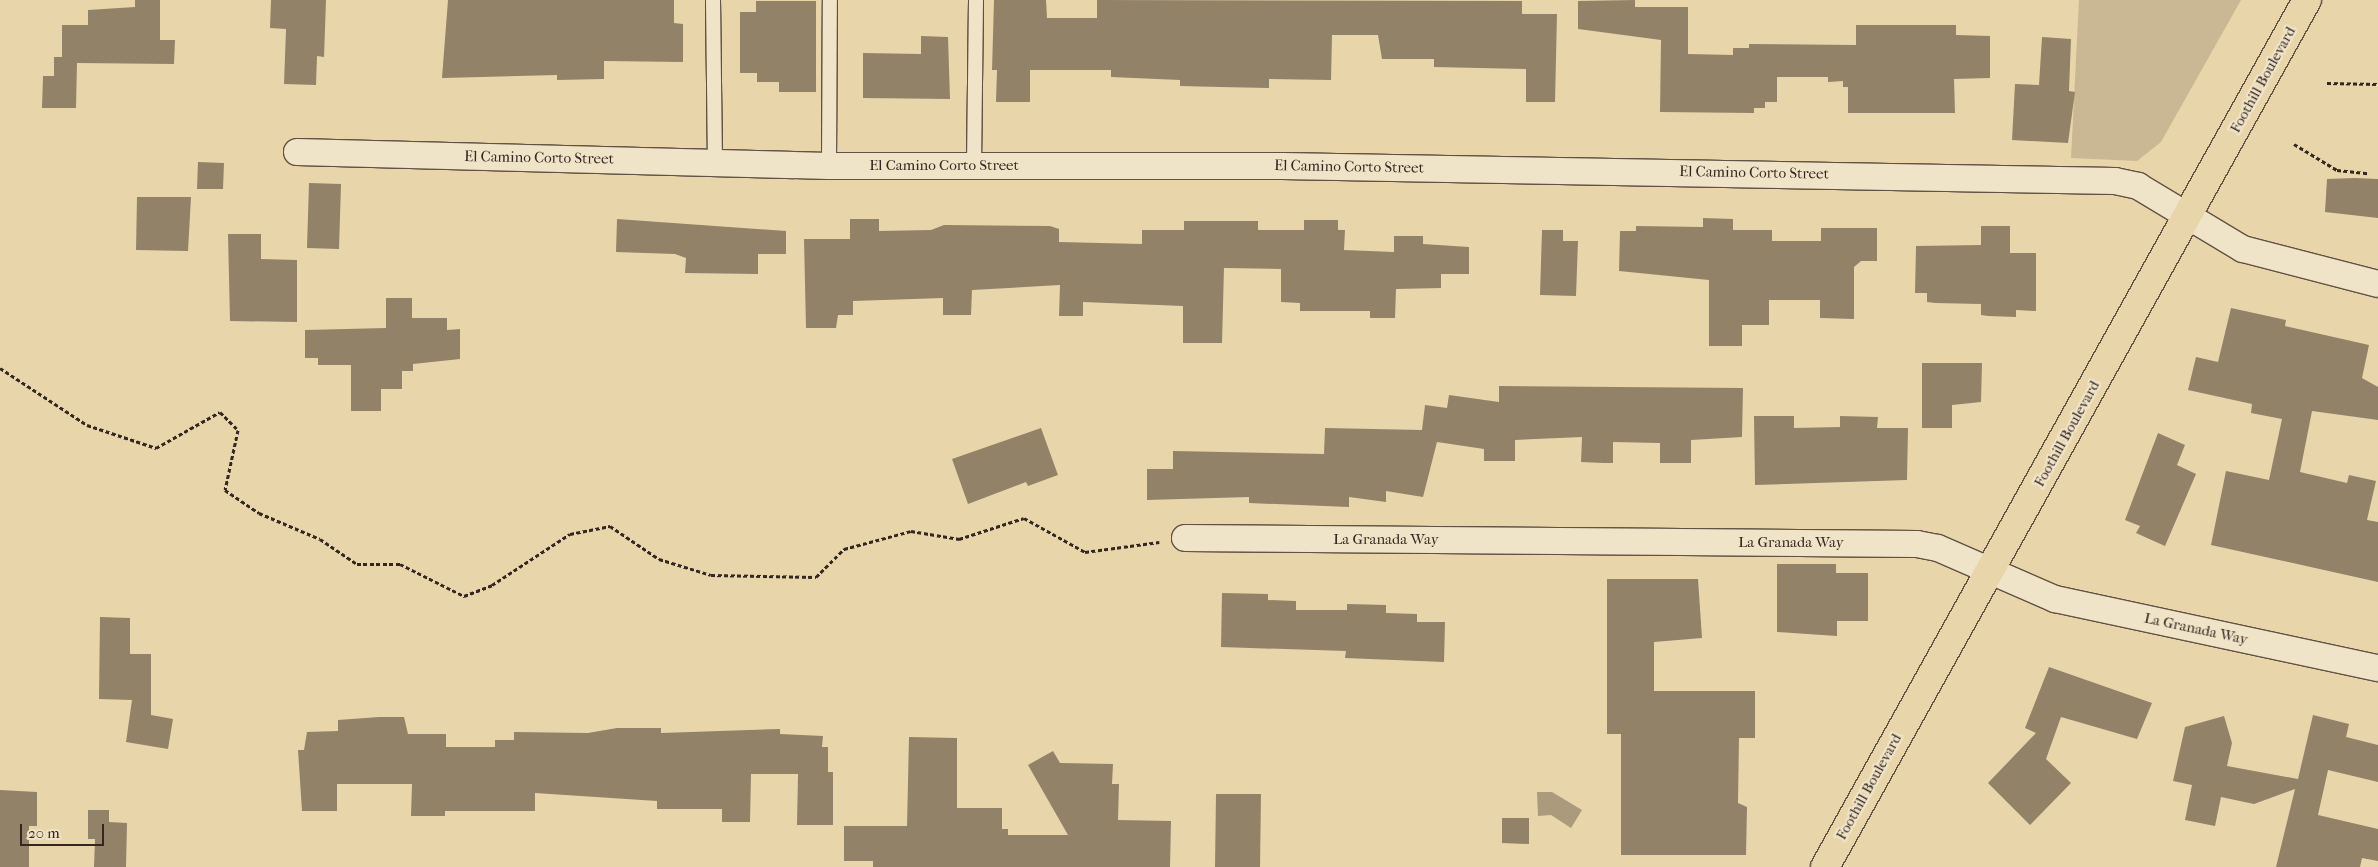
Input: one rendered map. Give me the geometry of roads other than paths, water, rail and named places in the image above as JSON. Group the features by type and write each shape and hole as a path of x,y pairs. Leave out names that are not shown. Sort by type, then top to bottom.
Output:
{"main road":[{"name":"Foothill Boulevard","path":"1825,867 2306,0"}],"street":[{"name":"El Camino Corto Street","path":"297,152 829,166 974,165 2115,180 2138,186 2187,217 2272,259 2378,284"},
{"name":"La Granada Way","path":"1185,538 1917,544 1938,548 1989,573 2055,599 2378,668"}],"lane":[{"path":"713,0 715,163"},
{"path":"829,166 830,0"},
{"path":"974,165 976,0"}]}
